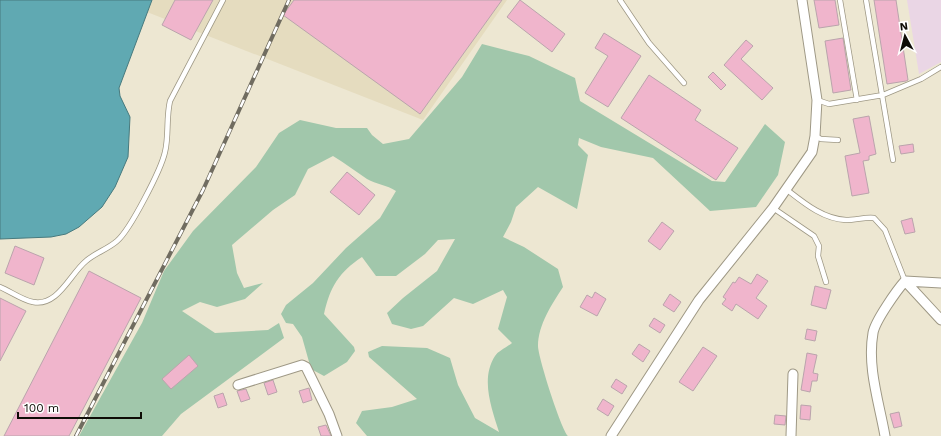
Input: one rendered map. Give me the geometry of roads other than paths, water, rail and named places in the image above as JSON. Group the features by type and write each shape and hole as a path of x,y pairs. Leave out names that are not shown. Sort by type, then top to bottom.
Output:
{"street":[{"path":"611,436 699,300 773,208 812,152 815,136 817,100 802,0"},
{"path":"905,281 941,283"},
{"path":"885,436 871,367 873,332 896,291 905,281"},
{"path":"905,281 941,320"},
{"path":"238,385 302,365 306,367 329,414 337,436"},
{"path":"791,436 793,374"}],"lane":[{"path":"0,287 33,302 46,302 56,296 86,260 118,241 131,223 144,199 165,153 167,116 170,101 223,0"},
{"path":"620,0 649,43 684,83"},
{"path":"840,0 857,100"},
{"path":"866,0 893,160"},
{"path":"817,100 829,104 883,95 921,79 941,67"},
{"path":"815,136 821,139 838,140"},
{"path":"786,189 814,210 825,214 846,220 874,218 886,230 905,281"},
{"path":"773,208 814,236 820,246 818,256 826,282"}],"water":[{"path":"0,0 152,0 119,88 120,96 130,117 128,157 115,187 102,207 79,227 66,234 51,237 0,239"}],"railway":[{"path":"76,436 203,190 289,0"}]}
